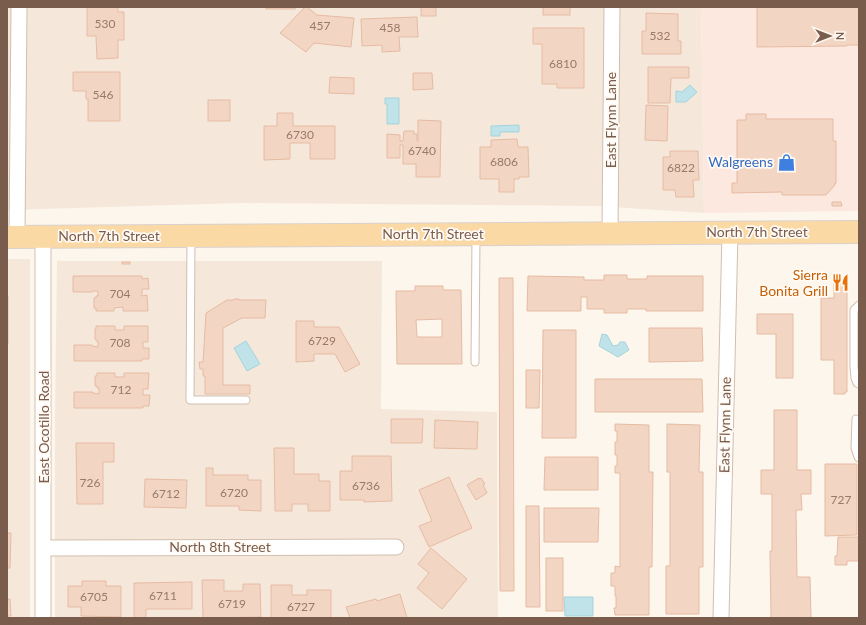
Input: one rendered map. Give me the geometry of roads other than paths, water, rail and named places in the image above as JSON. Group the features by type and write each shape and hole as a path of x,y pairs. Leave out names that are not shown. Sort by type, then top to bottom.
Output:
{"main road":[{"name":"North 7th Street","path":"12,237 859,232"}],"street":[{"path":"12,237 19,7"},
{"name":"East Flynn Lane","path":"610,233 612,7"},
{"name":"East Flynn Lane","path":"721,618 730,232"},
{"name":"East Ocotillo Road","path":"43,237 43,618"},
{"name":"North 8th Street","path":"44,548 396,547"}],"lane":[{"path":"475,362 476,234"},
{"path":"191,236 190,400 246,400"},
{"path":"859,305 854,310 854,366 855,378 859,384"},
{"path":"856,419 855,448 859,458"}],"water":[{"path":"690,85 697,92 686,102 676,102 676,91 682,92"},
{"path":"385,98 399,98 399,124 387,124 387,104 385,104"},
{"path":"519,125 519,132 500,132 500,136 491,136 491,126"},
{"path":"602,334 607,335 613,346 618,345 620,342 625,342 629,350 618,357 599,346"},
{"path":"246,341 260,364 247,371 234,348"},
{"path":"564,597 593,597 593,616 565,616"}],"place":[{"name":"Walgreens","path":"786,162"},
{"name":"Sierra Bonita Grill","path":"841,283"}]}
